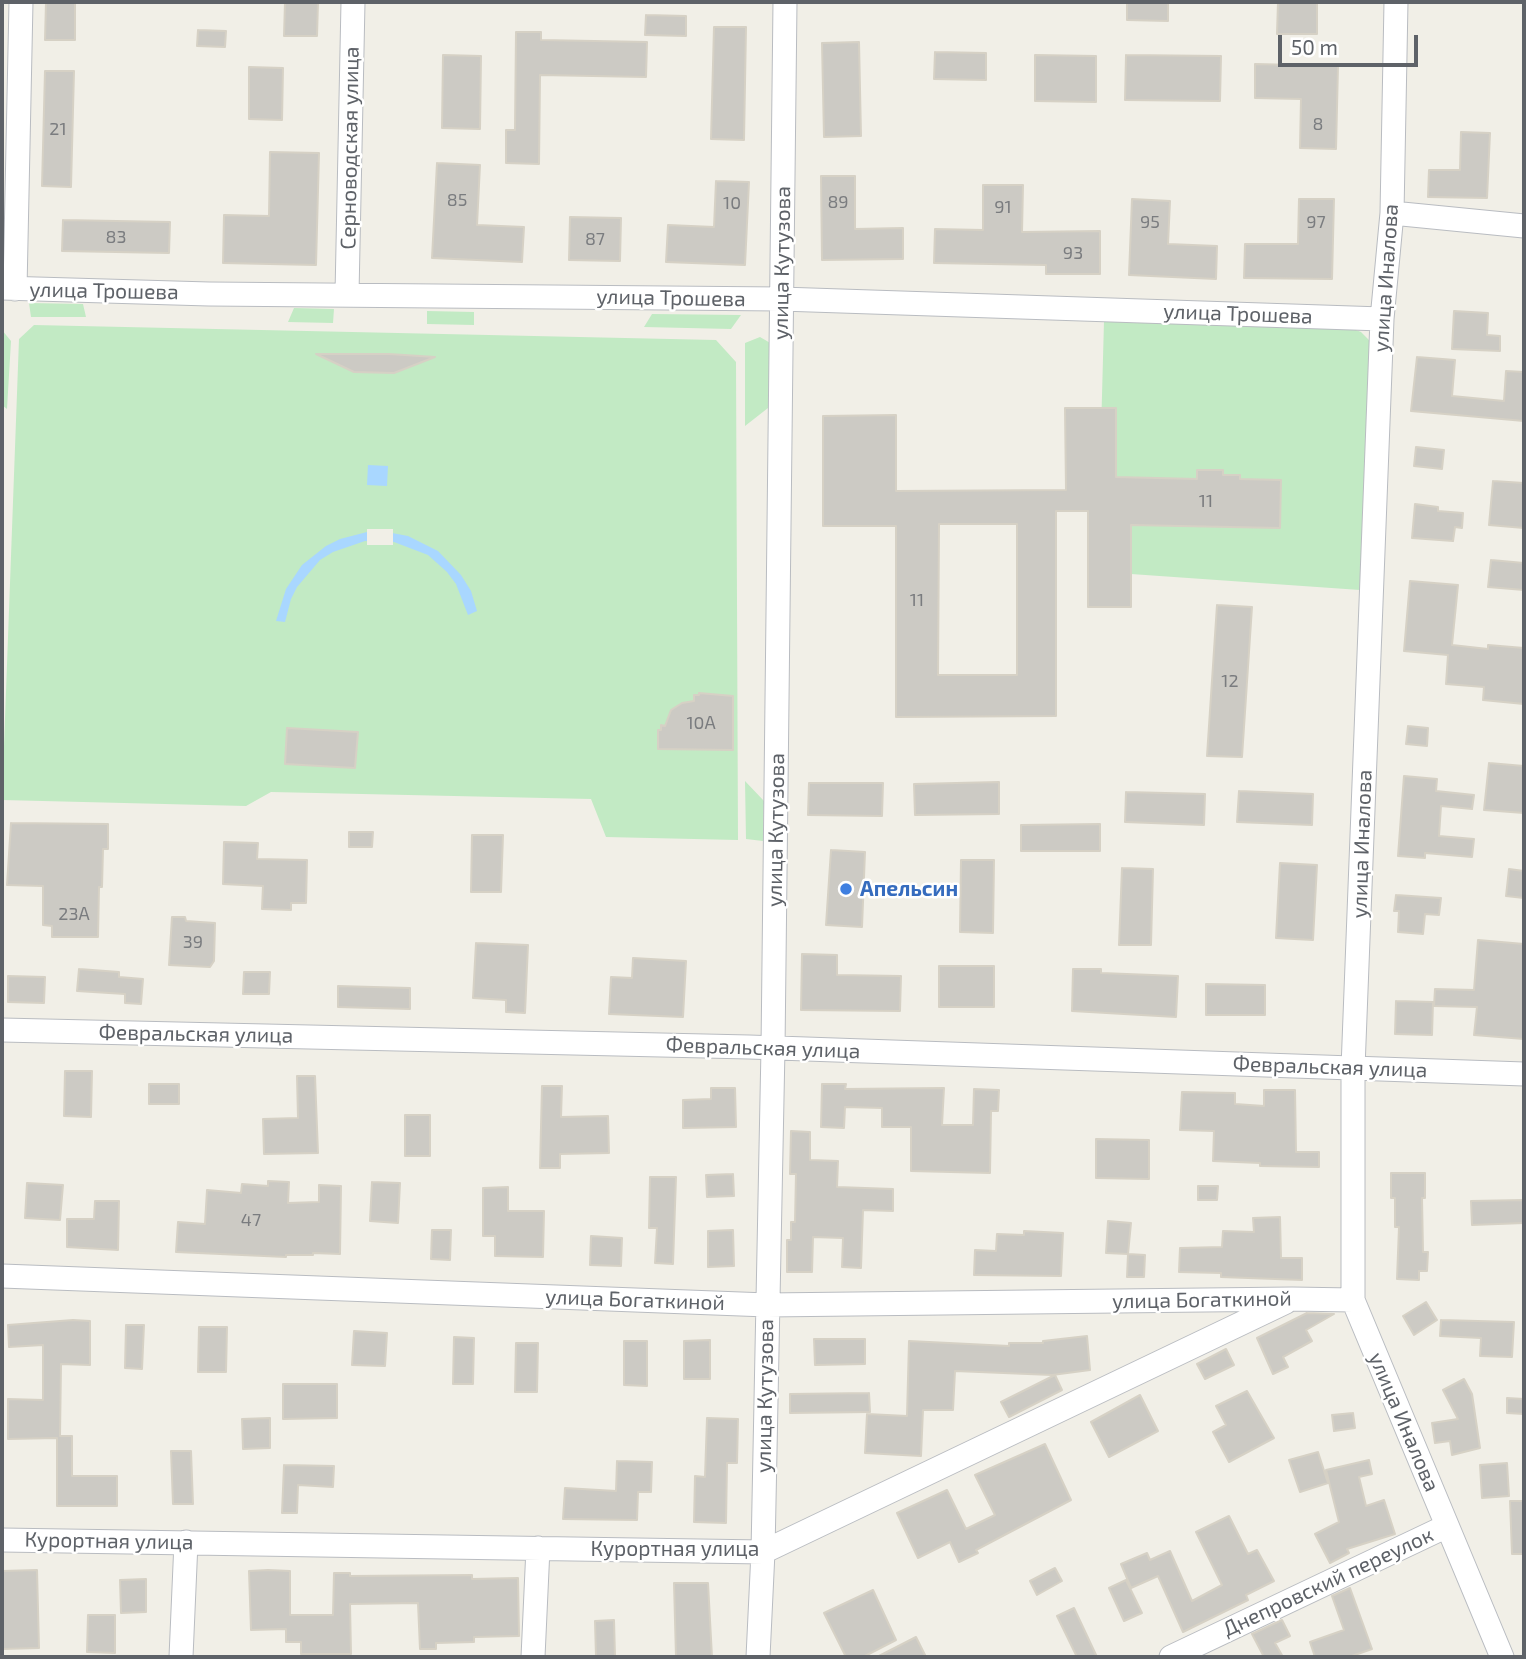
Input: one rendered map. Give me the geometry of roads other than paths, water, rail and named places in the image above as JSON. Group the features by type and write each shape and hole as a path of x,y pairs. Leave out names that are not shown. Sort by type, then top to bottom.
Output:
{"street":[{"path":"8,288 21,2"},
{"name":"Серноводская улица","path":"347,294 353,2"},
{"name":"улица Кутузова","path":"758,1657 763,1552 773,1048 785,2"},
{"name":"улица Иналова","path":"1396,2 1392,213 1382,319 1353,1068 1353,1300 1502,1657"},
{"path":"1392,213 1524,226"},
{"name":"улица Трошева","path":"8,288 209,293 781,299 1382,319"},
{"name":"Февральская улица","path":"2,1030 773,1048 1524,1074"},
{"name":"улица Богаткиной","path":"2,1276 767,1305 1292,1298 1353,1300"},
{"name":"Курортная улица","path":"2,1540 763,1552 1292,1298"},
{"name":"Днепровский переулок","path":"1171,1657 1447,1526"},
{"path":"181,1657 186,1542"},
{"path":"533,1657 538,1548"}],"water":[{"path":"368,465 388,466 387,486 367,485"},
{"path":"367,532 408,536 438,551 461,575 471,591 477,611 468,615 456,584 428,555 394,542 365,541 333,552 320,560 297,587 285,622 276,621 286,589 302,565 326,546 340,539"}],"place":[{"name":"Апельсин","path":"846,889"}]}
